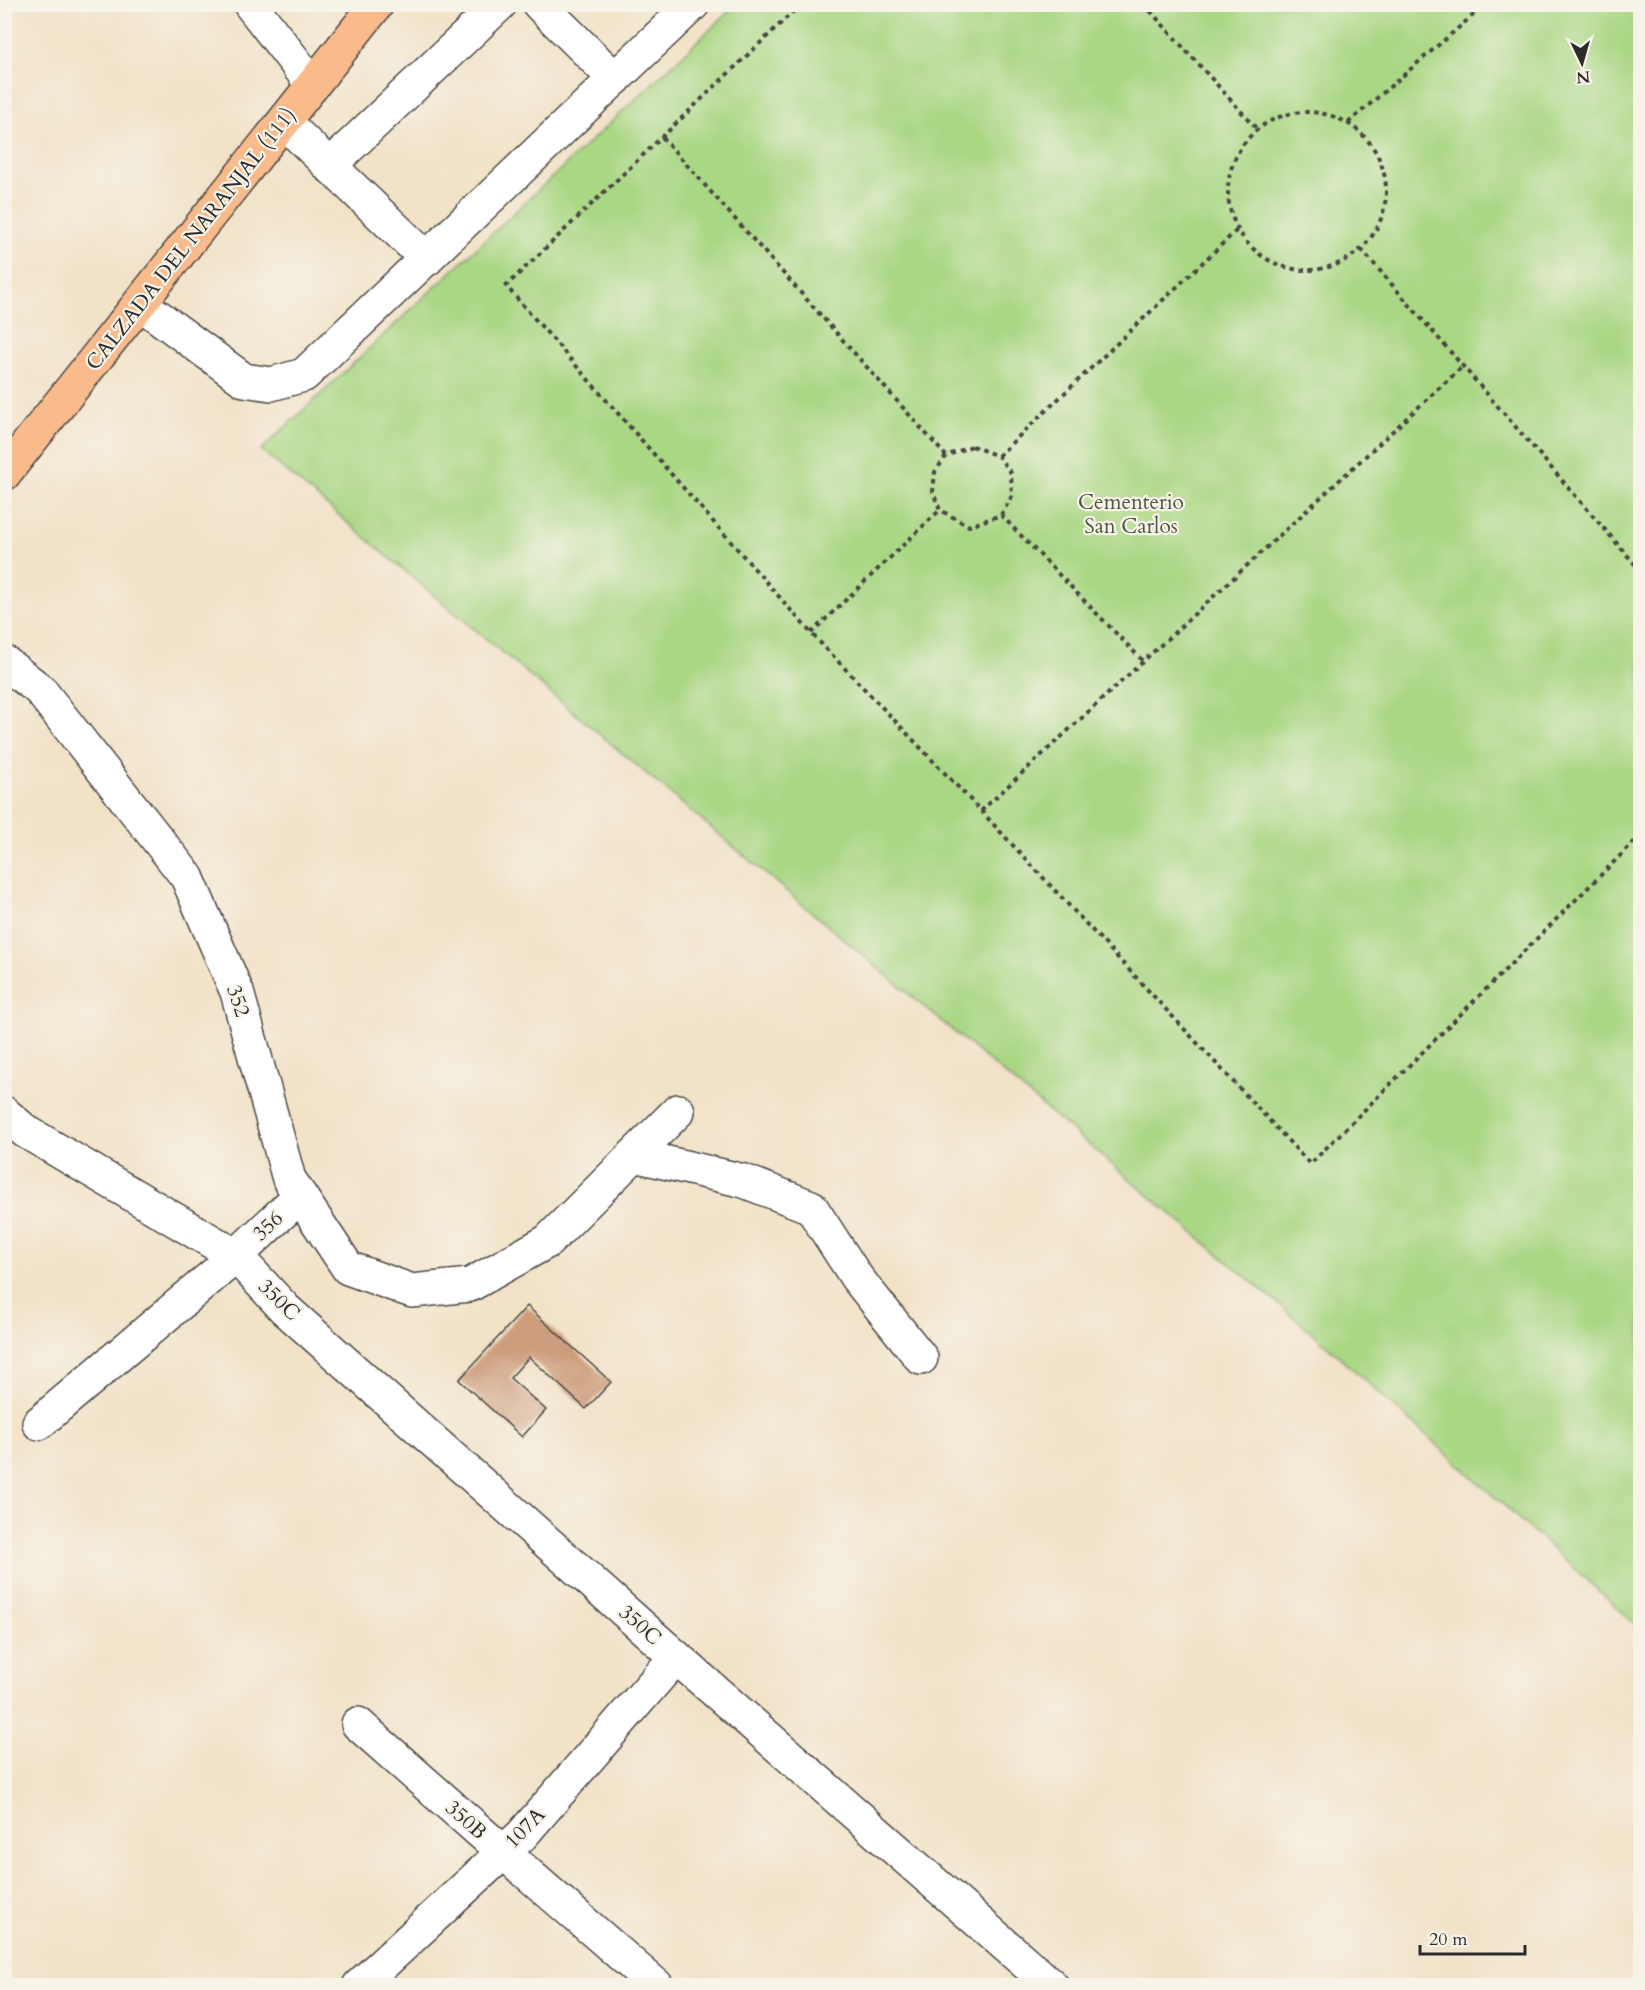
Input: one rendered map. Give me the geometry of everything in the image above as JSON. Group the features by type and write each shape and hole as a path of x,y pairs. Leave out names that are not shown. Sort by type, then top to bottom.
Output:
{"main road":[{"name":"CALZADA DEL NARANJAL (111)","path":"4,474 377,4"}],"street":[{"path":"250,4 313,85"},
{"path":"329,166 500,4"},
{"path":"539,4 615,79"},
{"path":"141,303 244,380 271,384 304,375 693,4"},
{"path":"284,122 427,259"},
{"name":"352","path":"4,662 40,690 187,877 237,992 289,1179 348,1268 412,1291 470,1285 548,1241 634,1155"},
{"path":"634,1155 678,1111"},
{"name":"350C","path":"4,1113 25,1131 236,1256 285,1309 676,1657 1052,1986"},
{"path":"634,1155 744,1181 812,1207 857,1278 921,1358"},
{"name":"356","path":"39,1423 236,1256 300,1196"},
{"name":"107A","path":"359,1986 522,1835 676,1657"},
{"name":"350B","path":"358,1724 657,1986"}],"path":[{"path":"801,4 506,286 811,633 981,811 1310,1164 1641,836"},
{"path":"1144,4 1257,129"},
{"path":"1348,123 1486,4"},
{"path":"1318,113 1348,123 1370,143 1383,168 1386,198 1379,226 1362,249 1337,264 1309,270 1280,266 1256,252 1237,230 1227,194 1234,158 1257,129 1286,115 1318,113"},
{"path":"662,137 946,456"},
{"path":"998,456 1237,230"},
{"path":"1362,249 1462,367 1641,570"},
{"path":"981,811 1462,367"},
{"path":"972,446 998,456 1011,473 1012,496 1001,515 969,526 940,510 933,492 935,472 946,456 972,446"},
{"path":"811,633 940,510"},
{"path":"1001,515 1143,661"}],"green space":[{"name":"Cementerio San Carlos","path":"736,5 1640,5 1640,1628 1314,1334 261,450"}],"building":[{"path":"527,1306 611,1382 586,1409 529,1357 510,1378 546,1410 522,1437 459,1380"}]}
